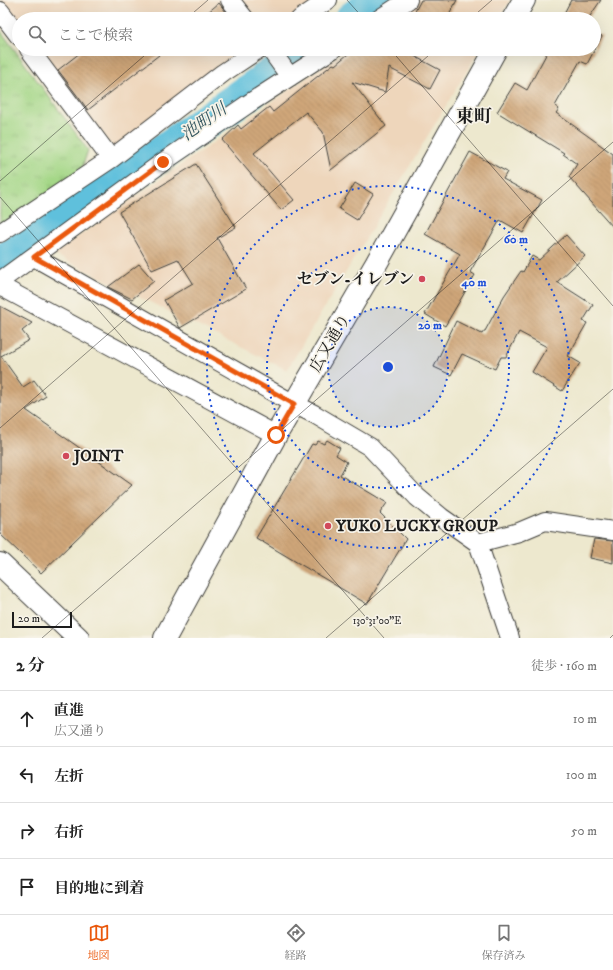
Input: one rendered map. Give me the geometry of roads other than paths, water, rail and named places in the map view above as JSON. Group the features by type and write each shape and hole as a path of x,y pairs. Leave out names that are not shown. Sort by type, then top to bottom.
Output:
{"street":[{"path":"230,0 239,12"},
{"path":"310,12 328,0"},
{"path":"390,12 408,0"},
{"path":"517,12 524,0"},
{"path":"0,11 12,27"},
{"path":"33,56 112,159"},
{"path":"0,233 112,159 223,73 248,56"},
{"path":"275,56 290,77"},
{"path":"0,281 163,162 322,56"},
{"name":"広又通り","path":"165,638 276,435 372,271 492,56"},
{"path":"34,257 370,447 417,497 441,517 478,543 510,638"},
{"path":"0,286 276,435"},
{"path":"478,543 519,532 545,522 613,531"},
{"path":"0,564 78,638"}],"waterway":[{"name":"池町川","path":"363,12 380,0"},
{"name":"池町川","path":"0,264 300,56"}],"place":[{"name":"セブン-イレブン","path":"422,279"},
{"name":"JOINT","path":"66,456"},
{"name":"YUKO LUCKY GROUP","path":"328,526"}],"district":[{"name":"東町","path":"474,117"}]}
